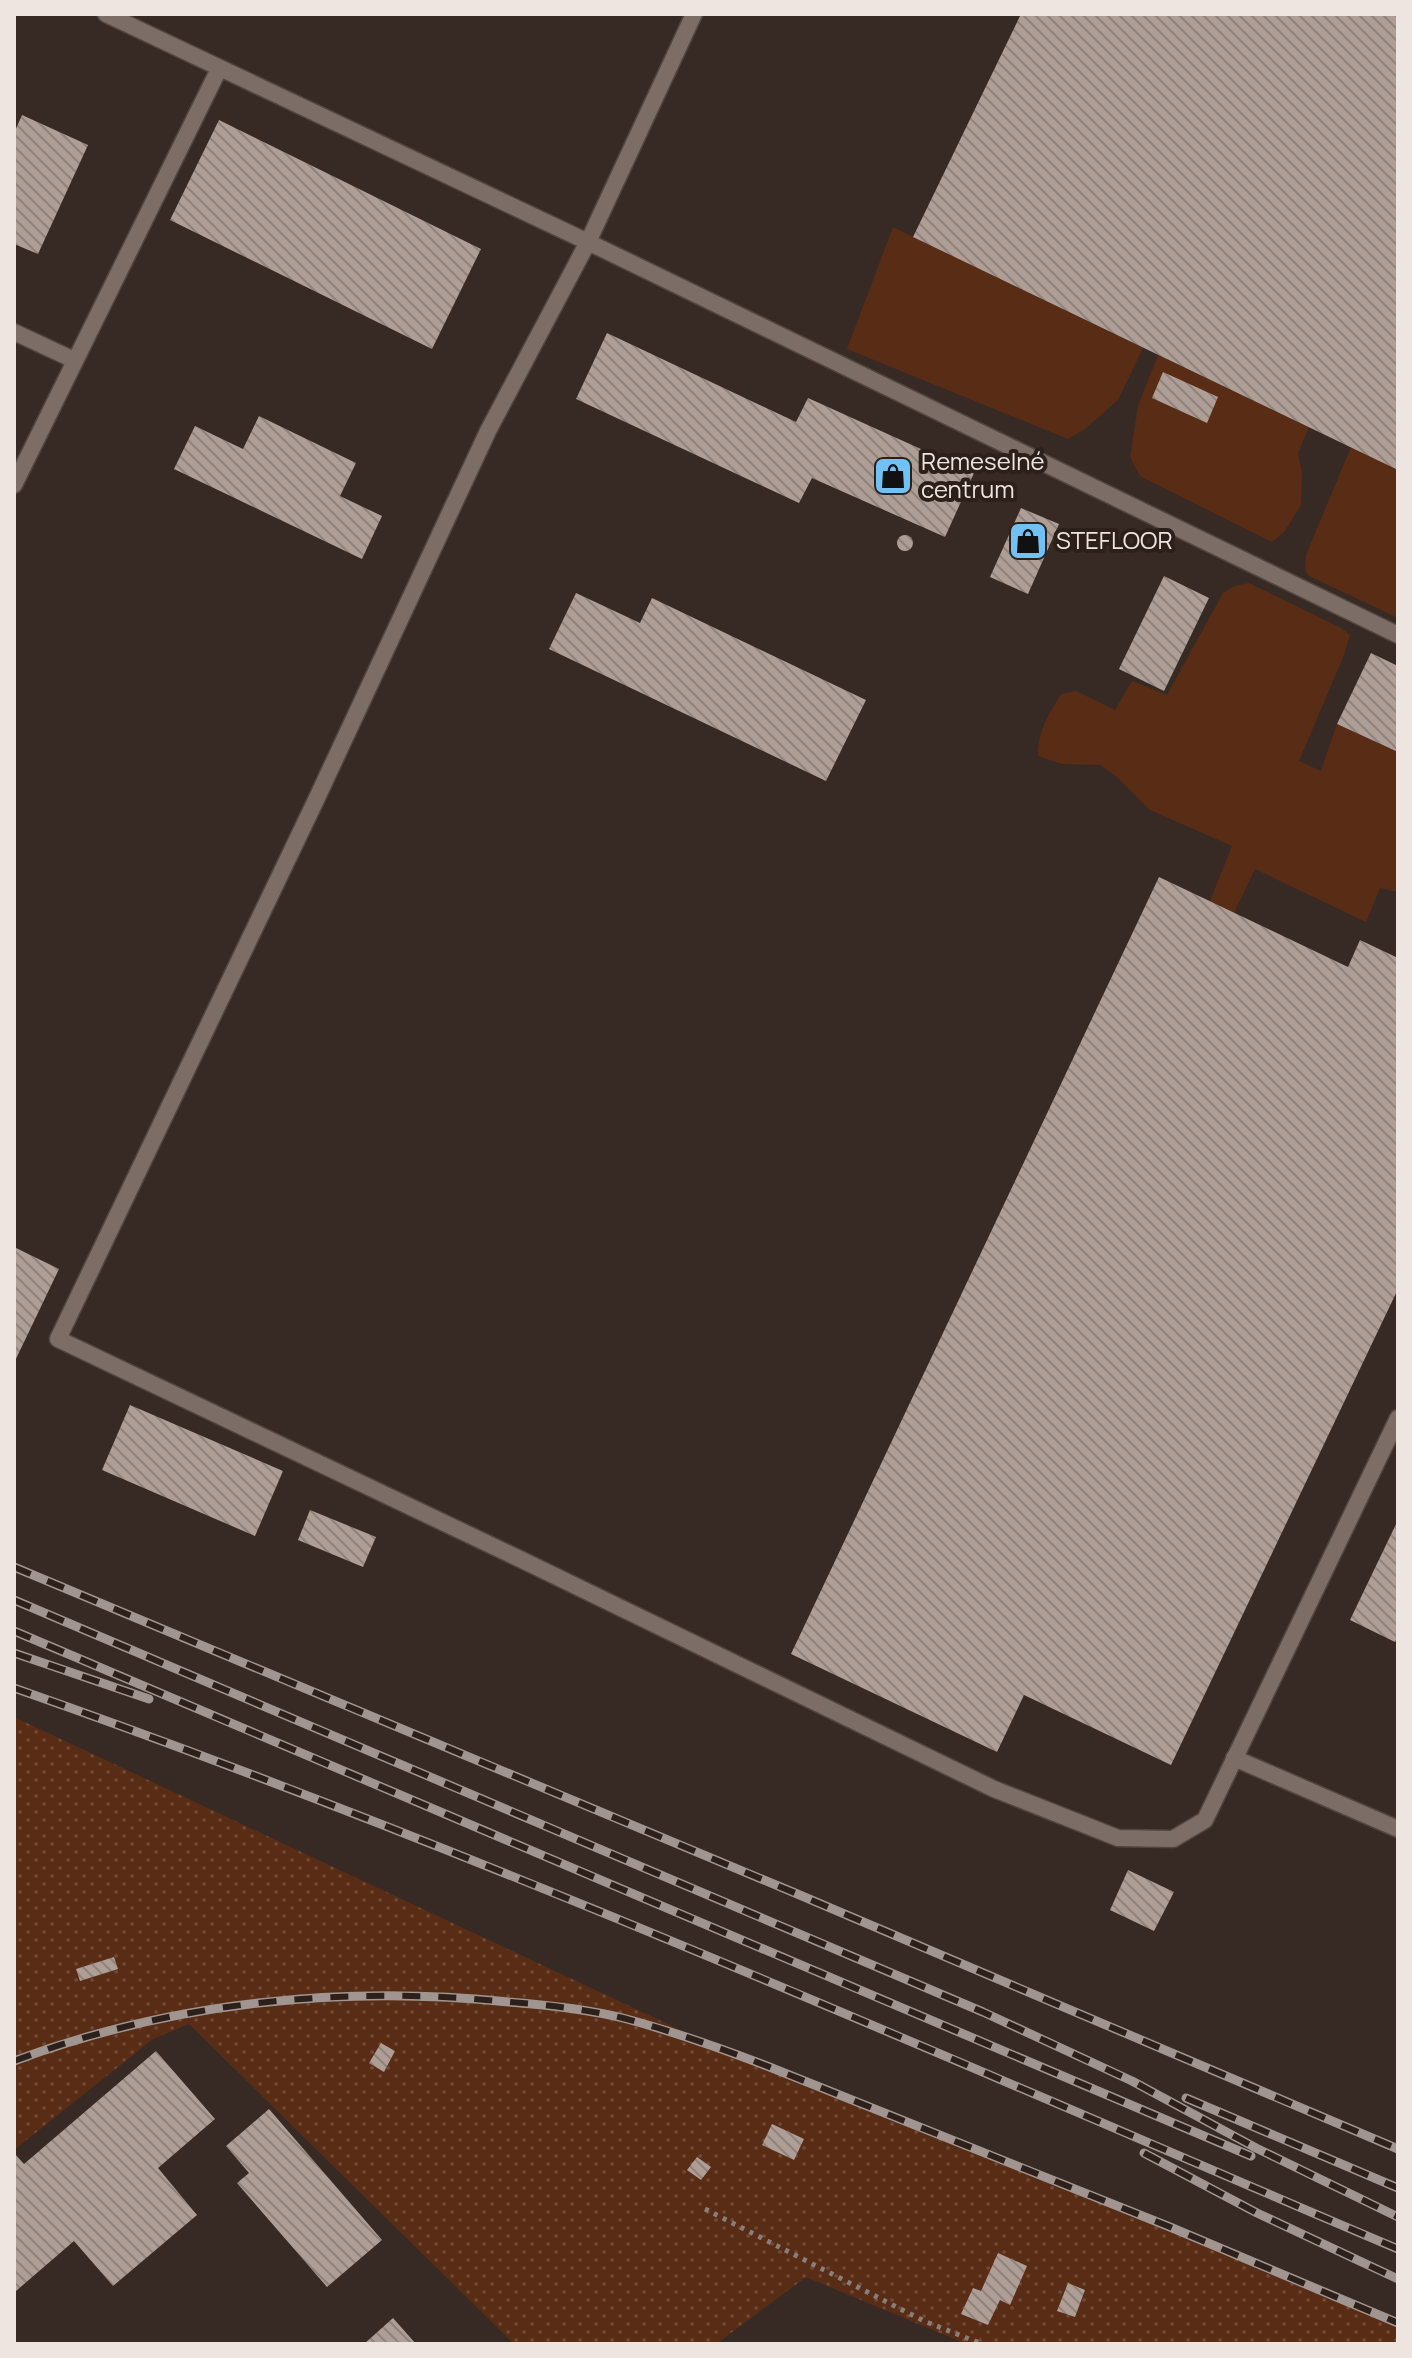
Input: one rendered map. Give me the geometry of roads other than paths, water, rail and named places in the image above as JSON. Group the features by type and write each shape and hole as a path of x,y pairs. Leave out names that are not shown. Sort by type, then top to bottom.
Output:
{"lane":[{"path":"106,14 588,242 1398,635"},
{"path":"694,14 588,242 488,431 316,800 58,1339 994,1789 1118,1838 1173,1839 1205,1820 1398,1418"},
{"path":"14,485 219,69"},
{"path":"14,332 74,360"},
{"path":"1234,1758 1398,1829"}],"railway":[{"path":"14,1567 1398,2149"},
{"path":"14,1600 983,2012 1132,2081 1256,2148 1398,2217"},
{"path":"14,1631 1251,2156"},
{"path":"14,1653 149,1699"},
{"path":"14,1688 190,1751 538,1886 883,2029 1398,2249"},
{"path":"14,2061 134,2024 258,2003 321,1998 447,1997 595,2012 660,2028 767,2066 1170,2227 1398,2323"},
{"path":"1186,2098 1398,2188"},
{"path":"1144,2153 1257,2213 1398,2279"}],"place":[{"name":"Remeselné centrum","path":"893,476"},
{"name":"STEFLOOR","path":"1028,541"}]}
